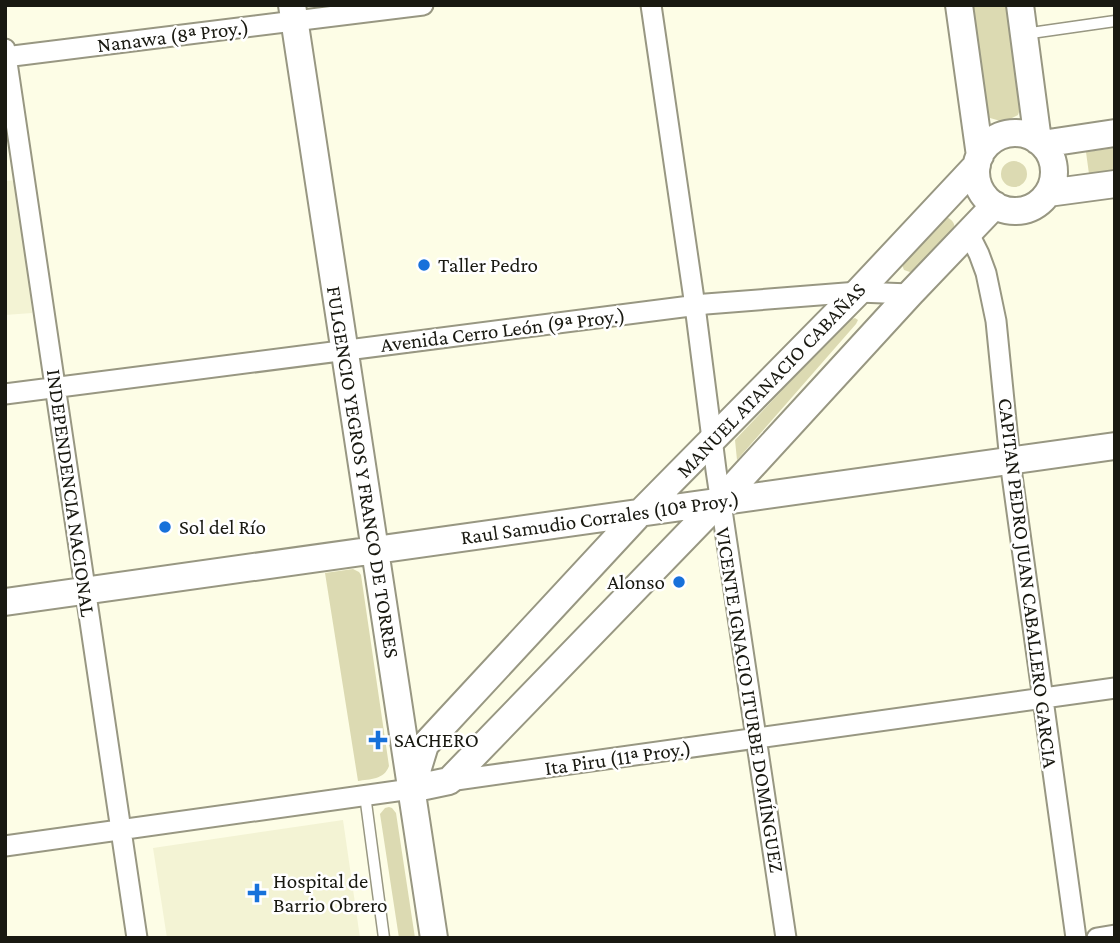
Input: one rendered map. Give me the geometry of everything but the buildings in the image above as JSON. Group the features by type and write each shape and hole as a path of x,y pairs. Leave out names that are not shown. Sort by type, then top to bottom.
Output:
{"street":[{"name":"Nanawa (8ª Proy.)","path":"6,54 293,13 423,5"},
{"name":"VICENTE IGNACIO ITURBE DOMÍNGUEZ","path":"652,5 695,306 711,440 786,938"},
{"path":"959,5 979,160 976,177 979,188 995,205 1010,211 1022,211 1040,203 1048,193 1054,176 1052,158 1040,142 1026,135 1008,134 991,142 979,160"},
{"path":"1020,5 1040,142"},
{"name":"FULGENCIO YEGROS Y FRANCO DE TORRES","path":"293,13 434,938"},
{"name":"INDEPENDENCIA NACIONAL","path":"6,54 137,938"},
{"path":"1040,142 1115,133"},
{"name":"MANUEL ATANACIO CABAÑAS","path":"411,789 425,745 641,512 858,292 979,160"},
{"path":"1048,193 1115,184"},
{"name":"MANUEL ATANACIO CABAÑAS","path":"449,781 720,501 995,205"},
{"name":"CAPITAN PEDRO JUAN CABALLERO GARCIA","path":"968,232 986,273 996,321 1010,461 1076,938"},
{"name":"Avenida Cerro León (9ª Proy.)","path":"5,394 695,306 858,292 910,294"},
{"name":"Raul Samudio Corrales (10ª Proy.)","path":"5,602 1115,446"},
{"name":"Ita Piru (11ª Proy.)","path":"5,845 1115,688"},
{"path":"1097,938 1115,935"}],"lane":[{"path":"1023,34 1115,21"},
{"path":"365,795 384,938"}],"shaded area":[{"path":"973,5 1006,5 1020,109 1018,115 1004,122 990,118 986,113"},
{"path":"1115,148 1115,171 1089,174 1086,152"},
{"path":"1014,161 1024,164 1027,174 1024,184 1014,187 1004,184 1001,174 1004,164"},
{"path":"19,180 32,313 5,315 5,181"},
{"path":"945,216 953,222 954,232 918,270 904,270 901,262"},
{"path":"849,320 858,320 856,324 737,460 735,440"},
{"path":"353,569 361,575 389,766 380,776 358,781 325,573"},
{"path":"389,807 396,813 415,938 399,938 380,814"},
{"name":"Hospital de Barrio Obrero","path":"343,820 360,938 167,938 153,848"}],"place":[{"name":"Taller Pedro","path":"424,265"},
{"name":"Sol del Río","path":"165,527"},
{"name":"Alonso","path":"679,582"},
{"name":"SACHERO","path":"378,740"},
{"name":"Hospital de Barrio Obrero","path":"257,893"}]}
